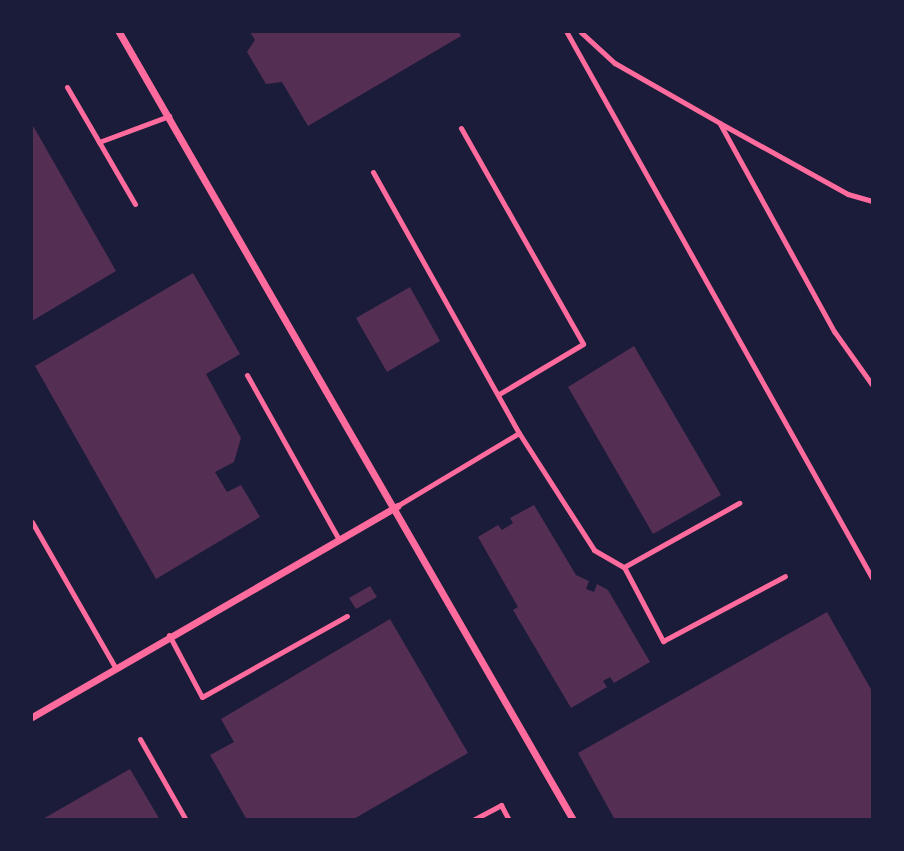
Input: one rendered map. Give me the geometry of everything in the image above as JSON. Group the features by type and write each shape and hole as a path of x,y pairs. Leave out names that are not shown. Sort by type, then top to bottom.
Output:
{"street":[{"path":"119,32 397,506 573,820"},
{"path":"32,717 169,635 397,506"}],"lane":[{"path":"67,87 135,204"},
{"path":"99,142 169,116"},
{"path":"461,128 583,344 499,394"},
{"path":"373,172 519,433 594,550 624,566 663,641 785,576"},
{"path":"247,376 338,538"},
{"path":"397,506 519,433"},
{"path":"624,566 739,503"},
{"path":"32,522 115,667"},
{"path":"169,635 202,697 346,617"},
{"path":"140,739 186,820"},
{"path":"473,820 500,805 509,820"}],"path":[{"path":"566,32 873,577"},
{"path":"581,32 615,63 848,194 873,201"},
{"path":"720,123 835,332 873,384"}],"building":[{"path":"250,32 459,32 461,36 308,126 282,82 266,84 247,52 255,40"},
{"path":"32,124 116,271 32,321"},
{"path":"193,273 240,354 206,374 241,438 234,462 215,472 227,492 241,485 260,517 156,579 35,366"},
{"path":"410,287 440,341 387,372 356,318"},
{"path":"634,346 721,495 653,534 568,387"},
{"path":"534,505 576,575 589,581 586,589 594,592 597,584 608,590 650,662 614,683 610,677 603,681 607,687 571,708 513,610 518,607 478,537 498,525 502,530 513,523 510,518"},
{"path":"370,586 377,597 356,609 349,598"},
{"path":"827,612 872,691 872,820 615,820 578,753"},
{"path":"390,619 468,753 352,820 247,820 210,755 234,742 221,719"},
{"path":"130,769 160,820 41,820"}]}
